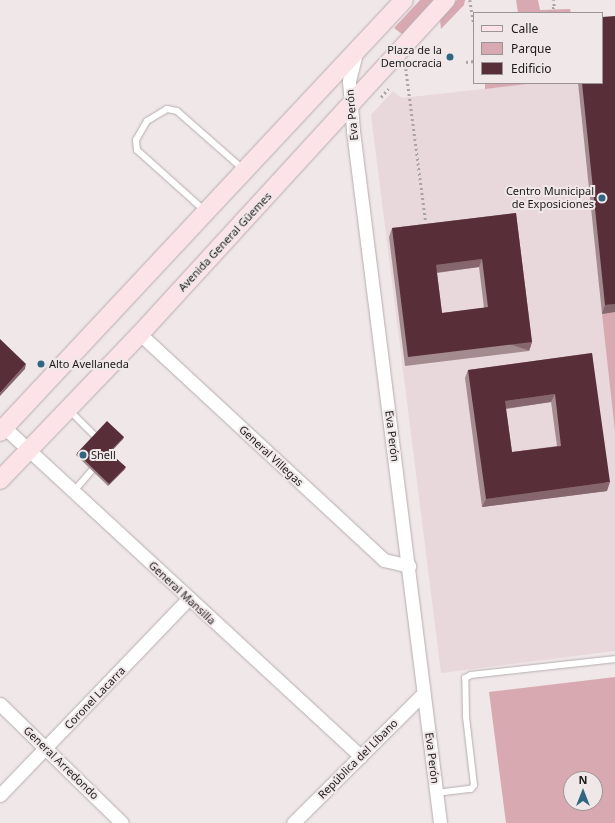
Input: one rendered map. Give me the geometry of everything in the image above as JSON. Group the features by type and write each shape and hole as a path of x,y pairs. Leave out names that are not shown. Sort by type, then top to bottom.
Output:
{"main road":[{"name":"Avenida General Güemes","path":"0,480 67,408 140,334 350,103 446,0"},
{"path":"2,430 207,212 357,50 400,1"}],"street":[{"name":"Eva Perón","path":"357,50 349,81 350,103 440,823"},
{"name":"General Villegas","path":"140,334 384,560 409,566"},
{"name":"General Mansilla","path":"2,430 28,450 188,599 361,756"},
{"name":"Coronel Lacarra","path":"0,795 47,748 188,599"},
{"name":"República del Líbano","path":"293,823 423,694"},
{"name":"General Arredondo","path":"0,704 47,748 122,823"}],"lane":[{"path":"207,212 137,150 136,140 147,121 167,109 177,111 245,171"},
{"path":"67,408 102,444"},
{"path":"74,492 102,459"},
{"path":"436,793 471,789 474,785 465,710 465,678 471,675 615,659"}],"path":[{"path":"470,0 473,19"},
{"path":"551,12 554,6 553,0"},
{"path":"466,62 473,61"},
{"path":"406,69 426,223"}],"shaded area":[{"path":"528,84 578,84 615,432 615,651 441,673 371,115 393,91 402,98"}],"green space":[{"path":"420,0 433,0 402,34 394,28"},
{"path":"457,0 465,0 464,5 441,29 440,19"},
{"path":"516,0 538,0 540,10 570,9 571,12 518,12"},
{"path":"485,84 528,84 485,89"},
{"path":"615,312 615,432 602,314"},
{"path":"615,677 615,823 506,823 489,692"}],"building":[{"name":"Centro Municipal de Exposiciones","path":"615,16 615,304 605,305 582,84 603,84 603,17"},
{"path":"516,213 532,342 408,357 392,228","holes":["482,259 488,307 442,313 436,265"]},
{"path":"0,339 26,364 0,393"},
{"path":"592,353 610,482 486,499 468,370","holes":["555,394 561,446 512,452 505,401"]},
{"path":"107,421 124,437 109,452 126,467 109,484 77,453"}],"place":[{"name":"Plaza de la Democracia","path":"450,57"},
{"name":"Centro Municipal de Exposiciones","path":"602,198"},
{"name":"Alto Avellaneda","path":"41,364"},
{"name":"Shell","path":"83,455"}]}
